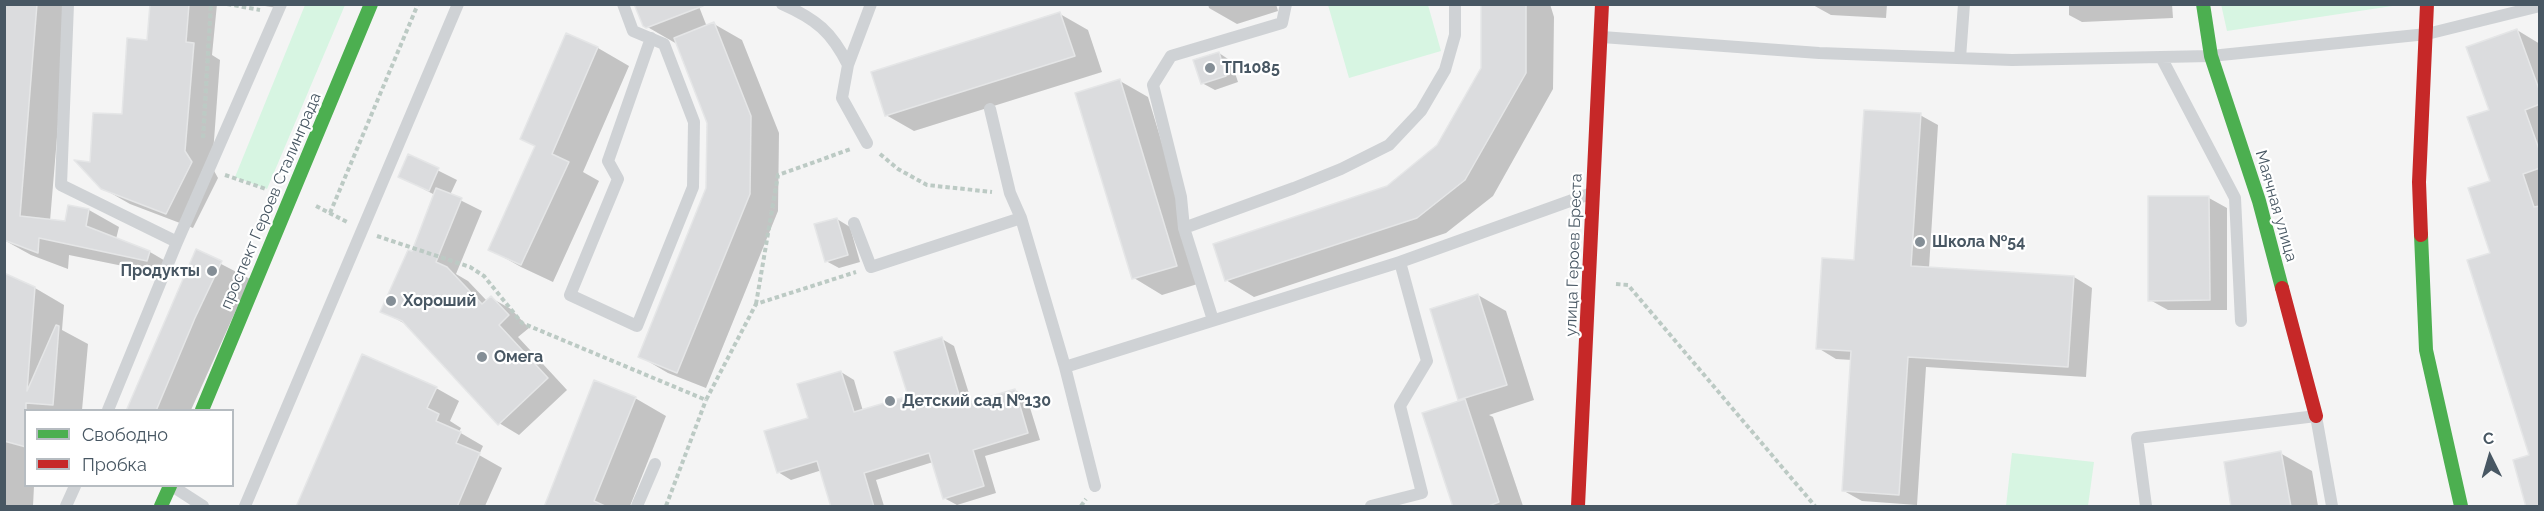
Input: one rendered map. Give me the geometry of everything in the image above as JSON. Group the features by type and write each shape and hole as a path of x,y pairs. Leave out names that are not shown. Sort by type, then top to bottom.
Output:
{"street":[{"name":"проспект Героев Сталинграда","path":"203,409 371,4"},
{"name":"улица Героев Бреста","path":"1578,507 1591,282 1592,193 1602,4"},
{"name":"Маячная улица","path":"2203,4 2211,56 2259,201 2316,416"},
{"path":"2427,4 2419,182 2426,350 2461,507"},
{"path":"161,507 171,487"}],"lane":[{"path":"68,4 61,185 177,242"},
{"path":"109,409 208,169 228,129 281,4"},
{"path":"245,507 458,4"},
{"path":"623,4 633,31 651,38 664,44 694,122 693,187 637,326 570,295 618,179 608,161 651,38"},
{"path":"783,4 809,16 837,43 848,65"},
{"path":"867,143 842,98 848,65 871,4"},
{"path":"1213,320 1184,228 1181,197 1153,85 1171,56 1282,23 1286,4"},
{"path":"1184,228 1341,169 1389,145 1421,111 1445,70 1455,35 1455,4"},
{"path":"1960,58 1964,4"},
{"path":"1600,37 1819,53 2012,60 2211,56 2427,34 2505,10 2539,8"},
{"path":"2161,57 2235,198 2241,321"},
{"path":"990,109 1010,193 1022,218 1065,367 1095,486"},
{"path":"1065,367 1400,262 1592,193"},
{"path":"854,223 871,267 1022,218"},
{"path":"1371,507 1422,494 1400,406 1428,361 1400,262"},
{"path":"2146,507 2137,438 2316,416 2332,507"},
{"path":"638,507 656,464"},
{"path":"66,507 75,487"},
{"path":"173,487 203,507"}],"path":[{"path":"202,142 211,4"},
{"path":"228,4 263,10"},
{"path":"330,213 418,4"},
{"path":"666,507 706,400 756,304 778,176 867,143 898,169 927,185 1010,193"},
{"path":"208,169 267,189"},
{"path":"315,206 351,224"},
{"path":"369,234 470,267 484,276 522,323 706,400"},
{"path":"756,304 871,267"},
{"path":"1591,282 1628,285 1815,507"}],"green space":[{"path":"2221,4 2398,4 2399,5 2227,31"},
{"path":"305,5 345,5 267,189 235,177"},
{"path":"1328,5 1428,5 1441,51 1349,78"},
{"path":"2012,453 2094,462 2088,506 2006,506"}],"building":[{"path":"4,4 37,4 20,216 65,221 68,205 89,209 86,226 150,251 147,261 39,238 38,253 4,240"},
{"path":"150,4 189,4 186,42 194,43 185,151 192,162 166,214 101,189 74,160 90,162 93,113 122,114 127,38 147,40"},
{"path":"634,4 703,4 703,6 646,28"},
{"path":"1481,4 1526,4 1526,73 1465,180 1417,218 1225,281 1213,244 1387,186 1437,145 1481,68"},
{"path":"1060,12 1075,56 885,116 871,72"},
{"path":"714,22 751,116 750,194 677,373 638,357 706,188 707,123 674,38"},
{"path":"2517,29 2540,92 2540,104 2525,110 2540,152 2540,168 2523,174 2534,207 2540,206 2540,507 2526,507 2513,460 2529,455 2467,260 2490,253 2468,188 2490,181 2467,117 2489,110 2466,47"},
{"path":"566,33 598,47 552,154 569,162 521,265 488,250 535,146 520,139"},
{"name":"ТП1085","path":"1219,52 1226,76 1201,84 1193,60"},
{"path":"1120,79 1177,266 1132,279 1075,93"},
{"path":"1864,110 1921,113 1911,266 2074,276 2068,367 1908,357 1899,495 1842,491 1851,351 1816,349 1822,258 1854,260"},
{"path":"408,154 439,168 429,191 398,177"},
{"name":"Омега","path":"436,188 462,198 436,262 447,267 482,304 491,296 509,315 499,325 548,378 498,425 402,321 380,312 408,250 412,251"},
{"path":"2148,196 2209,196 2210,300 2148,301"},
{"path":"837,218 848,255 825,262 814,224"},
{"path":"196,249 222,261 157,409 127,409"},
{"path":"4,273 35,287 27,391 56,325 59,326 53,405 26,403 24,446 4,441"},
{"path":"1478,294 1507,385 1458,400 1430,309"},
{"path":"942,337 962,405 1015,389 1028,433 973,450 984,486 943,499 929,453 864,473 874,507 831,507 817,461 777,473 764,431 808,418 797,384 841,371 854,412 908,396 894,352"},
{"path":"362,354 437,387 427,408 439,414 436,421 461,432 456,443 480,453 457,507 296,507"},
{"path":"594,380 636,397 594,501 607,507 544,507"},
{"path":"1465,399 1499,502 1486,507 1453,507 1422,413"},
{"path":"2281,451 2291,507 2231,507 2224,462"}],"traffic: fast":[{"path":"202,409 371,4"},
{"path":"2203,4 2211,56 2259,201 2282,288"},
{"path":"2421,235 2426,350 2461,506"},
{"path":"161,506 170,487"}],"traffic: jam":[{"path":"1578,506 1602,4"},
{"path":"2421,235 2419,182 2427,4"},
{"path":"2282,288 2316,416"}],"place":[{"name":"ТП1085","path":"1210,68"},
{"name":"Школа №54","path":"1920,242"},
{"name":"Продукты","path":"212,271"},
{"name":"Хороший","path":"391,301"},
{"name":"Омега","path":"482,357"},
{"name":"Детский сад №130","path":"890,401"}]}
